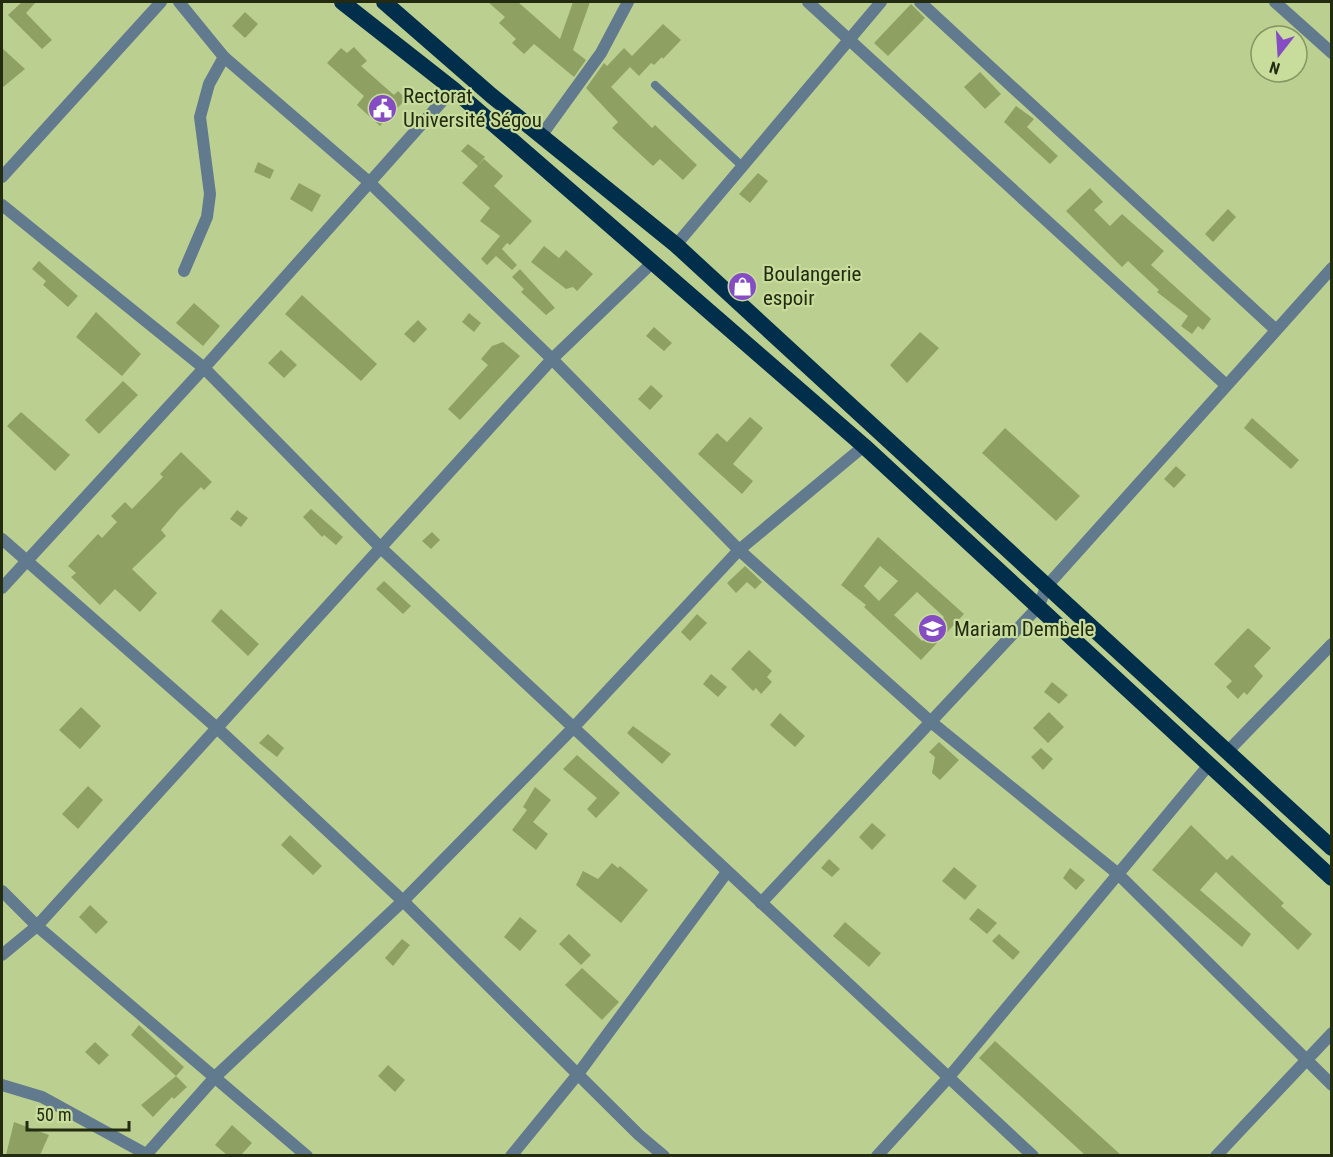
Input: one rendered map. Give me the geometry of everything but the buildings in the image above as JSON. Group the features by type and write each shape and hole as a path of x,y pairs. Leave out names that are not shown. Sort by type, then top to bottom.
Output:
{"highway":[{"path":"342,2 453,89 864,446 1039,606 1208,766 1332,878"},
{"path":"384,2 541,136 676,245 1332,848"}],"street":[{"path":"2,177 161,2"},
{"path":"180,2 224,57 369,182 552,359 739,550 931,722 1116,873 1332,1085"},
{"path":"541,136 601,53 628,2"},
{"path":"808,2 1225,384"},
{"path":"676,245 848,38 881,2"},
{"path":"920,2 1276,330"},
{"path":"1275,2 1332,53"},
{"path":"184,271 207,217 210,194 200,117 209,84 224,57"},
{"path":"2,588 25,560 204,368 453,89"},
{"path":"2,205 204,368 382,549 1033,1155"},
{"path":"2,955 37,926 382,549 552,359 653,262"},
{"path":"761,903 1039,606 1046,587 1225,384 1332,268"},
{"path":"2,1085 42,1097 146,1155 216,1076 403,901 573,728 739,550 864,446"},
{"path":"2,539 217,729 403,901 639,1135 664,1155"},
{"path":"1227,752 1332,644"},
{"path":"877,1155 950,1077 1116,873 1208,766"},
{"path":"511,1155 578,1074 728,872"},
{"path":"2,891 37,926 307,1155"},
{"path":"1216,1155 1305,1058 1332,1033"}],"lane":[{"path":"655,85 742,166"}],"place":[{"name":"Rectorat Université Ségou","path":"382,108"},
{"name":"Boulangerie espoir","path":"742,286"},
{"name":"Mariam Dembele","path":"933,629"}]}
